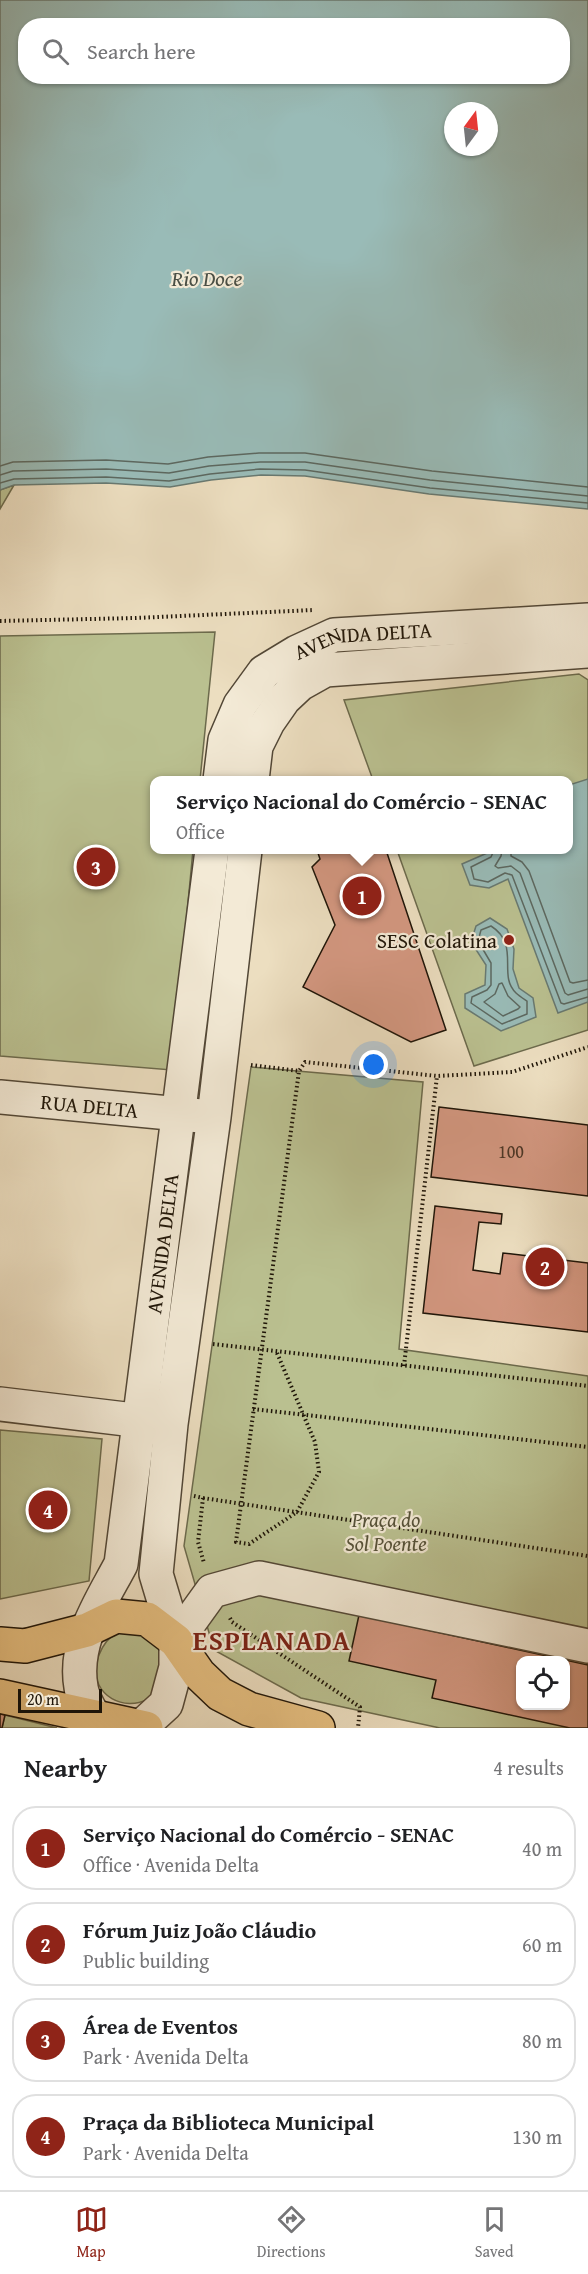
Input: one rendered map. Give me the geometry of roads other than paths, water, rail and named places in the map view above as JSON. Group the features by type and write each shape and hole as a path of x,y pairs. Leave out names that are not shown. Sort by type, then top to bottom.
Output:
{"main road":[{"path":"0,1644 25,1646 87,1630 116,1616 147,1619 176,1641 199,1674 220,1694 249,1709 318,1728"},
{"path":"0,1696 143,1727"}],"street":[{"name":"AVENIDA DELTA","path":"220,776 225,740 240,705 264,672 297,652 334,635 588,620"},
{"name":"AVENIDA DELTA","path":"252,776 256,746 279,707 300,684 326,670 588,651"},
{"name":"AVENIDA DELTA","path":"87,1630 121,1564 211,854"},
{"name":"AVENIDA DELTA","path":"176,1641 156,1574 171,1425 214,1117 244,854"},
{"name":"RUA DELTA","path":"0,1097 214,1117"},
{"path":"0,1404 171,1425"},
{"path":"143,1727 165,1704 176,1667 176,1641 212,1591 259,1578 588,1646"},
{"path":"87,1630 80,1653 81,1688 94,1717"}],"water":[{"name":"Rio Doce","path":"0,0 588,0 588,509 429,494 305,476 261,475 170,487 106,483 14,485 0,490"},
{"path":"588,779 588,1002 558,1013 508,879 489,888 470,885 462,864 485,854 573,854 573,784"},
{"path":"490,918 507,929 514,949 513,969 519,988 533,998 536,1017 501,1031 465,1008 465,994 485,985 486,965 471,942 476,926"}],"place":[{"name":"Área de Eventos","path":"96,867"},
{"name":"Serviço Nacional do Comércio - SENAC","path":"362,896"},
{"name":"SESC Colatina","path":"509,940"},
{"name":"Fórum Juiz João Cláudio","path":"545,1267"},
{"name":"Praça da Biblioteca Municipal","path":"48,1510"}],"district":[{"name":"ESPLANADA","path":"272,1640"}],"park label":[{"name":"Praça do Sol Poente","path":"386,1531"}]}
